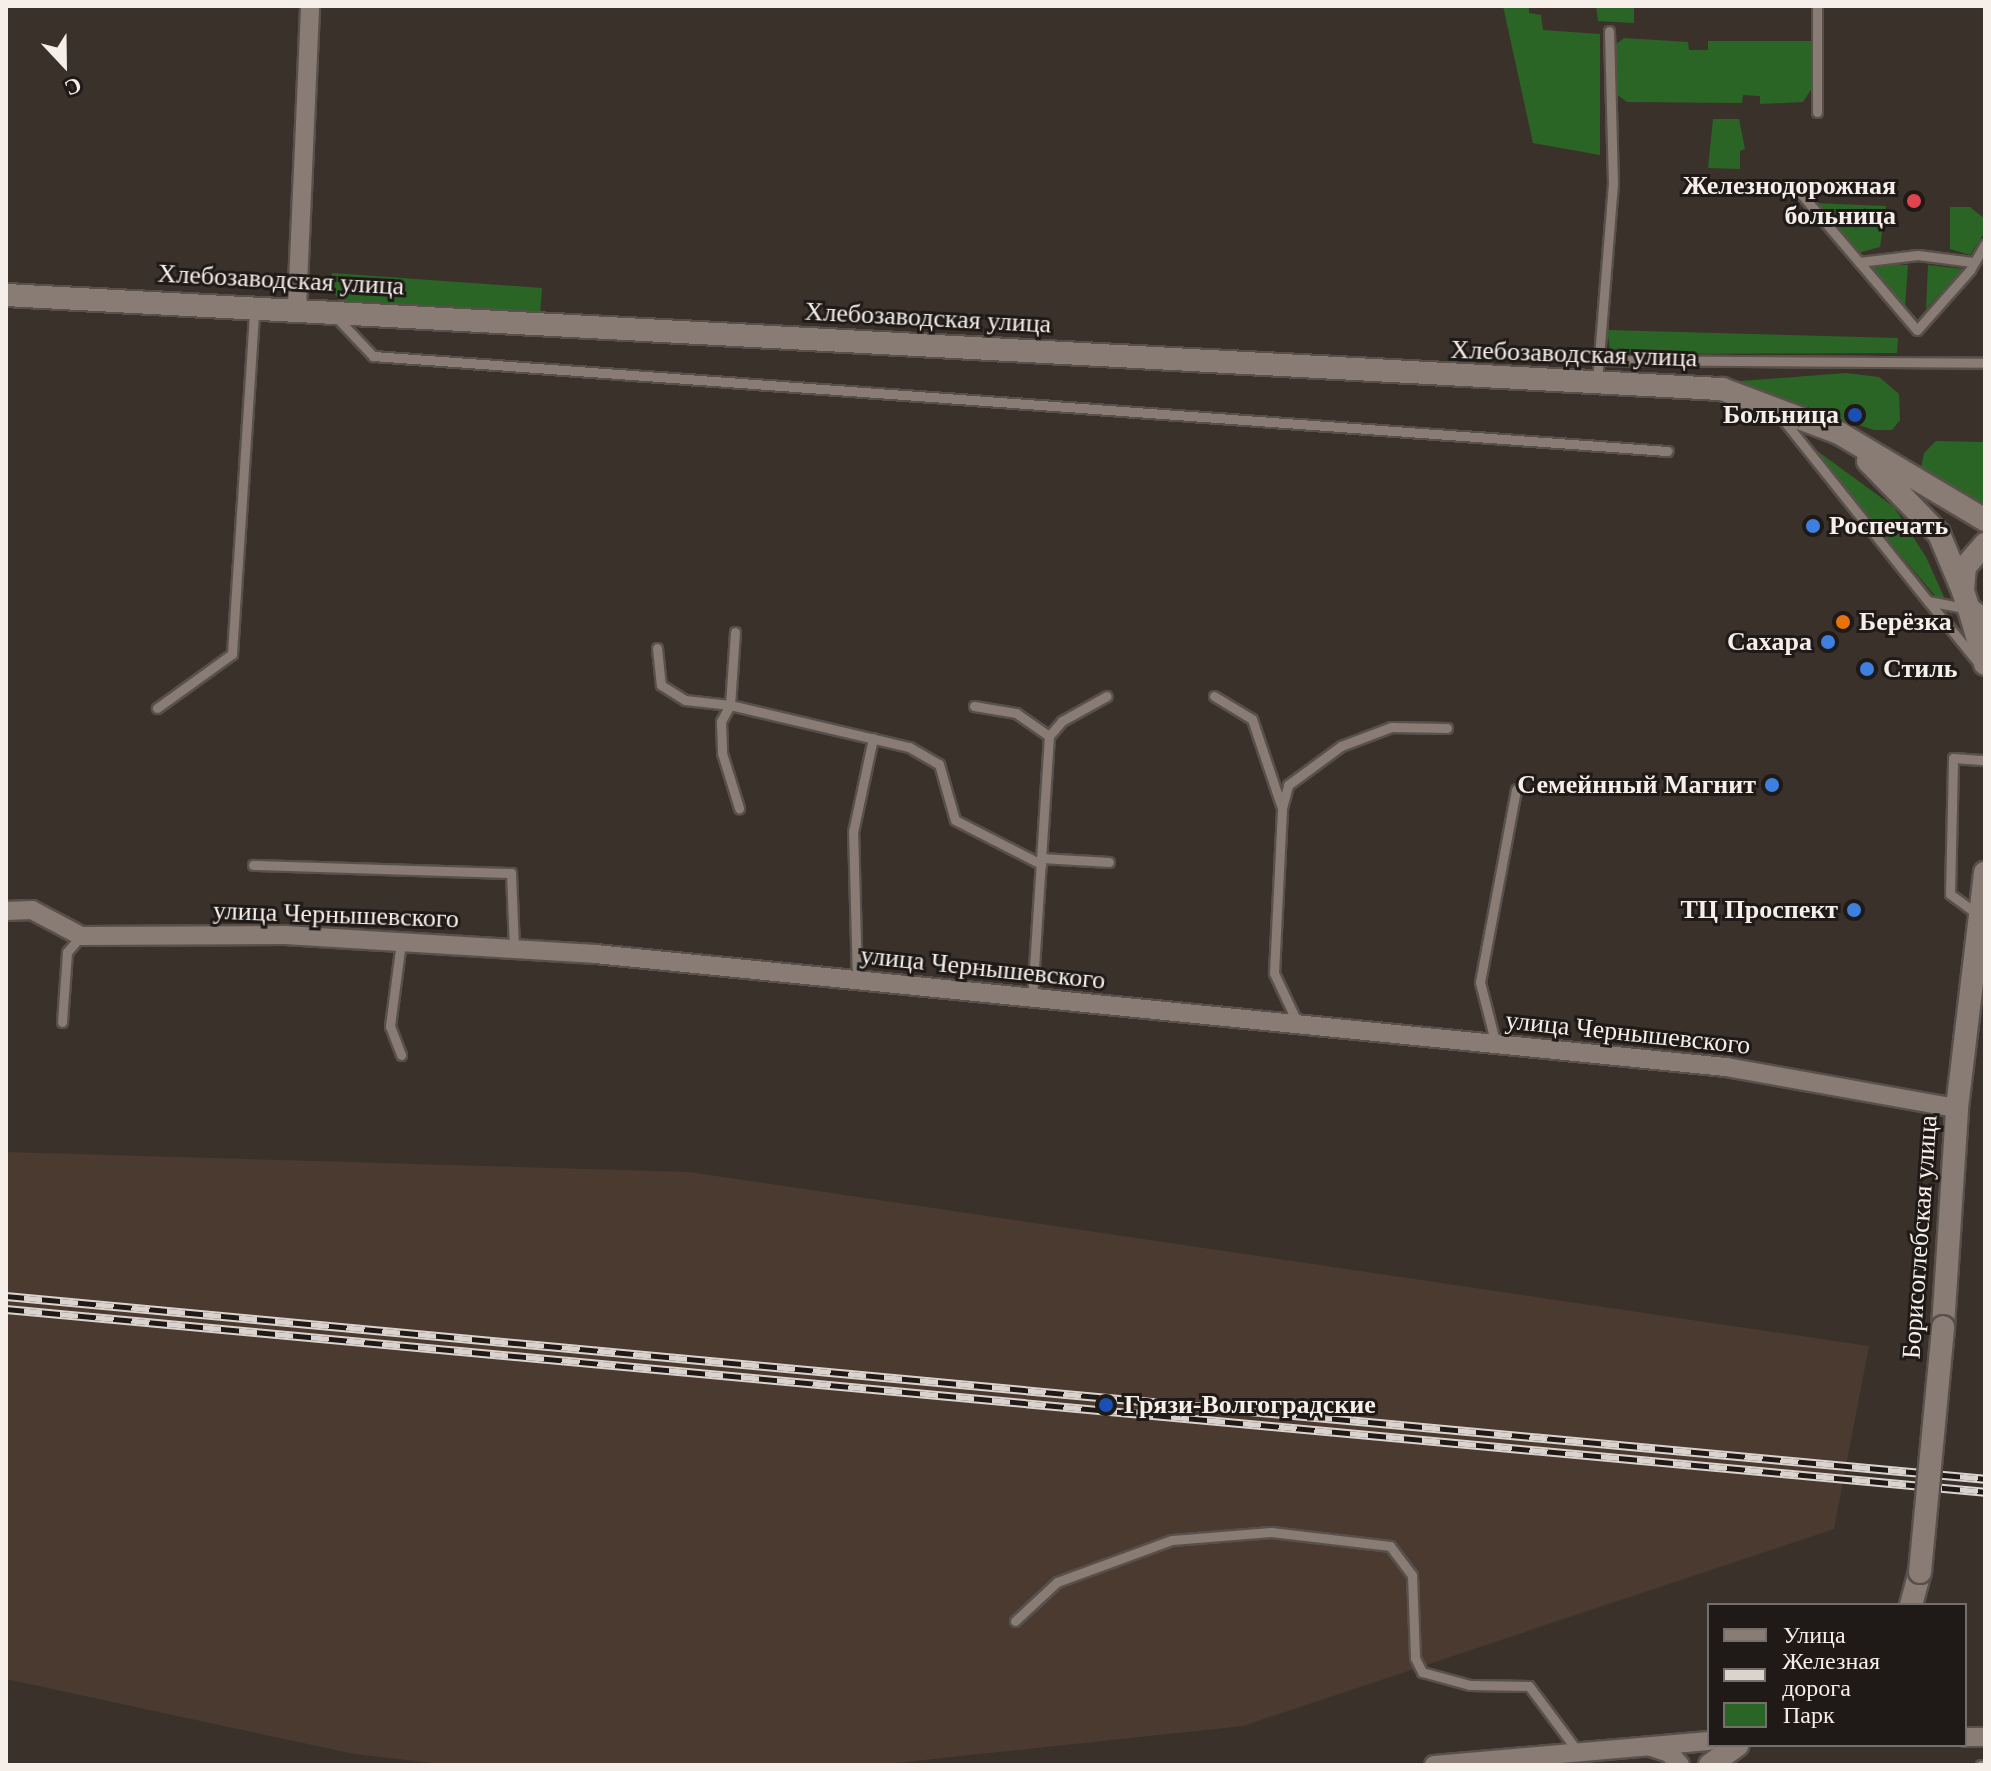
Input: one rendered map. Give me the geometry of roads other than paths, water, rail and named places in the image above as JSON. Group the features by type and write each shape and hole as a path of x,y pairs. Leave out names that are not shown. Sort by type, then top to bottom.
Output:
{"street":[{"path":"297,307 310,6"},
{"name":"Хлебозаводская улица","path":"6,295 297,307 1722,389 1839,433"},
{"path":"1839,433 1985,520"},
{"path":"1839,433 1939,534 1972,607"},
{"path":"1985,544 1965,567 1985,664"},
{"name":"Борисоглебская улица","path":"1912,1603 1920,1572 1943,1327 1957,1108 1985,873"},
{"name":"улица Чернышевского","path":"6,911 32,910 81,936 285,935 514,949 1726,1067 1957,1108"},
{"path":"1434,1765 1576,1749 1707,1741"},
{"path":"1648,1746 1669,1753 1680,1765"},
{"path":"1710,1765 1735,1747"}],"lane":[{"path":"1817,6 1817,112"},
{"path":"1597,382 1613,184 1609,31"},
{"path":"1802,195 1917,330 1985,244"},
{"path":"1859,262 1918,255 1973,262"},
{"path":"157,708 232,654 254,307"},
{"path":"329,310 373,356 1668,451"},
{"path":"1601,360 1985,363"},
{"path":"1771,405 1985,672"},
{"path":"1928,601 1972,607"},
{"path":"735,632 730,705 721,721 722,753 739,808"},
{"path":"657,648 661,685 685,700 730,705 909,747 939,764 955,820 1041,861 1109,862"},
{"path":"1032,999 1049,736 1062,721 1107,696"},
{"path":"1214,696 1252,719 1282,808"},
{"path":"974,706 1016,713 1049,736"},
{"path":"1299,1026 1274,973 1282,808 1288,785 1341,746 1391,727 1447,728"},
{"path":"857,981 853,832 873,738"},
{"path":"1980,917 1950,894 1953,758 1985,760"},
{"path":"1496,1045 1480,982 1516,789"},
{"path":"253,865 511,873 514,949"},
{"path":"62,1022 67,952 81,936"},
{"path":"401,942 390,1026 401,1055"},
{"path":"1015,1621 1057,1582 1172,1540 1271,1532 1390,1546 1412,1575 1415,1658 1422,1672 1470,1685 1529,1686 1576,1749"}],"railway":[{"path":"6,1296 1985,1479"},
{"path":"6,1309 1985,1492"}],"place":[{"name":"Железнодорожная больница","path":"1914,201"},
{"name":"Больница","path":"1855,415"},
{"name":"Роспечать","path":"1813,526"},
{"name":"Берёзка","path":"1843,622"},
{"name":"Сахара","path":"1828,642"},
{"name":"Стиль","path":"1867,669"},
{"name":"Семейнный Магнит","path":"1772,785"},
{"name":"ТЦ Проспект","path":"1854,910"},
{"name":"Грязи-Волгоградские","path":"1106,1405"}]}
